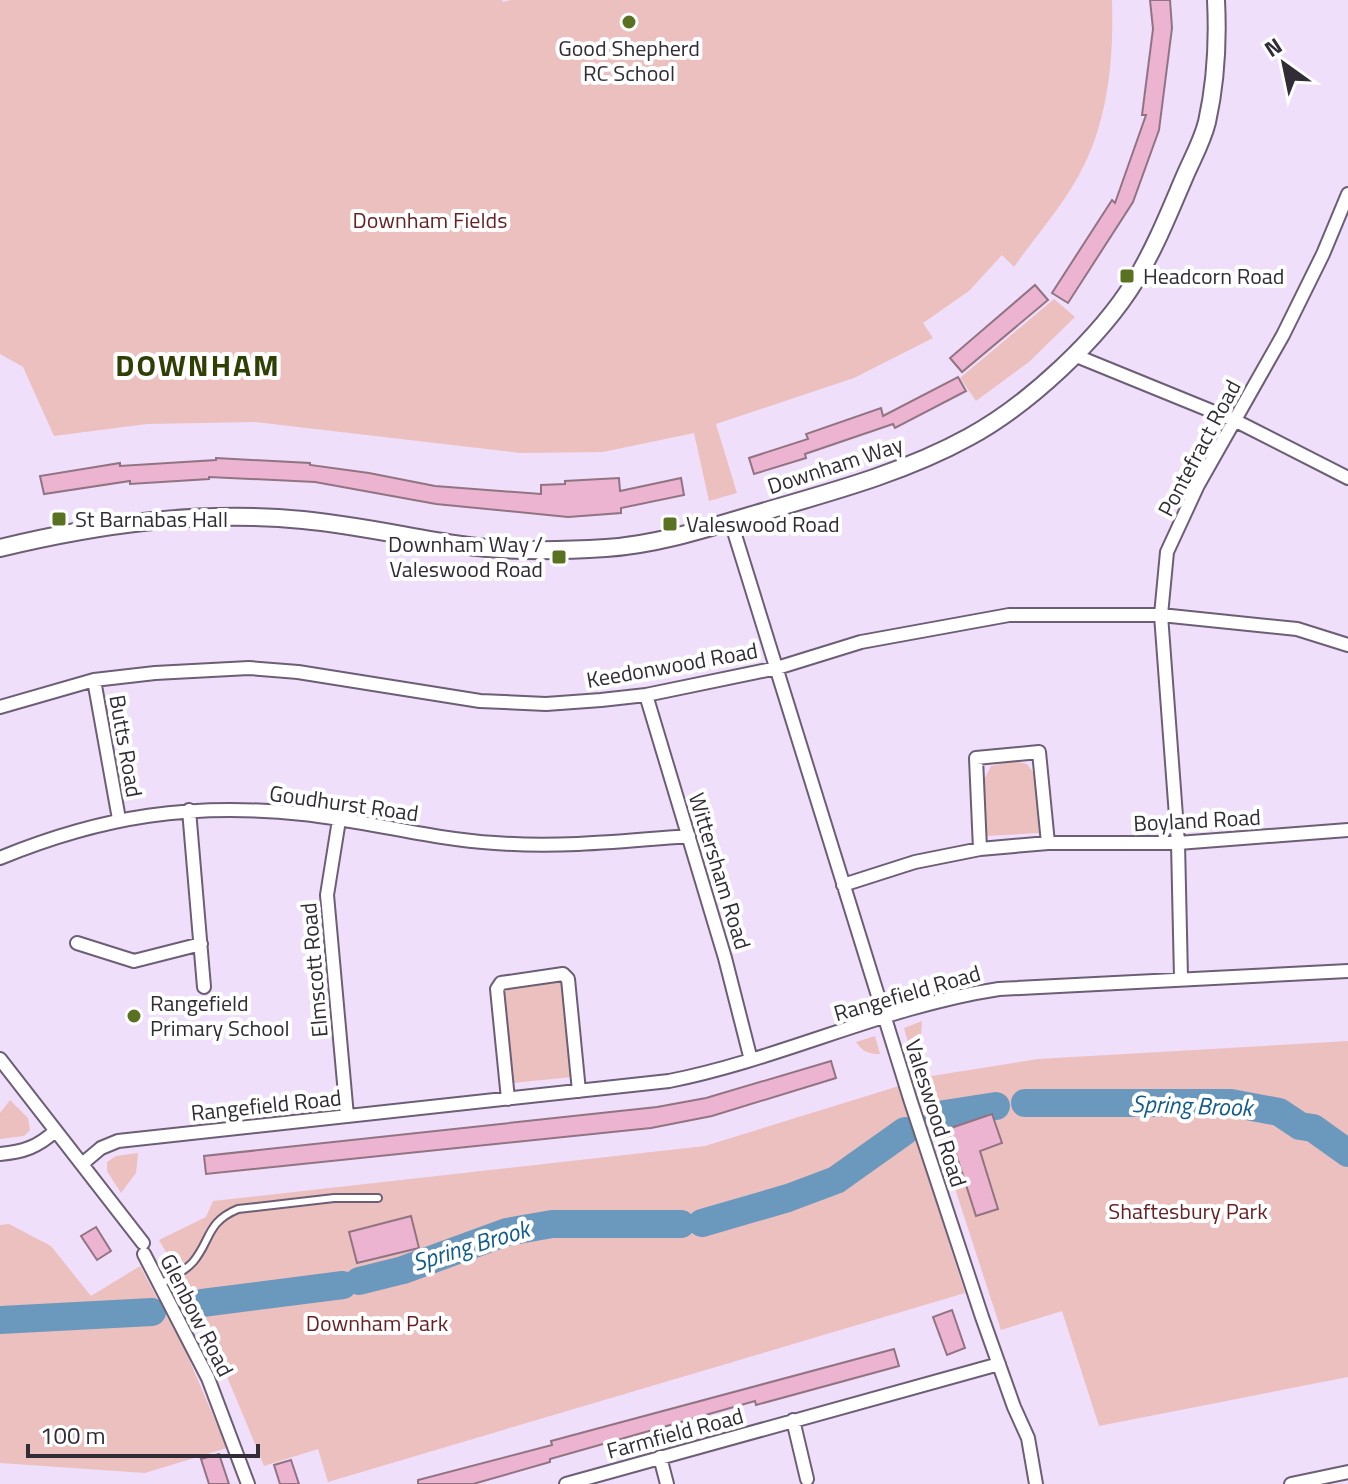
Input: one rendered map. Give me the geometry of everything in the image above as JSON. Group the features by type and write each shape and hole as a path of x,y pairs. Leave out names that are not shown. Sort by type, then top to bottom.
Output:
{"street":[{"name":"Downham Way","path":"0,548 77,530 167,518 246,516 304,520 463,546 510,550 609,547 666,539 731,522 848,487 948,448 1013,409 1074,355 1105,322 1132,286 1160,234 1201,143 1208,120 1216,55 1216,0"},
{"name":"Pontefract Road","path":"1181,978 1178,843 1161,615 1167,552 1198,485 1283,335 1323,254 1348,194"},
{"path":"1074,355 1236,421 1348,478"},
{"name":"Valeswood Road","path":"731,522 885,1019 999,1364 1028,1438 1036,1484"},
{"name":"Keedonwood Road","path":"0,707 94,680 249,668 298,672 480,701 546,704 646,695 777,668 861,642 1009,615 1161,615 1297,629 1348,645"},
{"name":"Butts Road","path":"94,680 119,819"},
{"name":"Wittersham Road","path":"646,695 725,958 751,1060"},
{"path":"980,849 976,758 1039,752 1048,843"},
{"path":"189,810 204,987"},
{"name":"Goudhurst Road","path":"0,858 48,838 119,819 189,810 304,814 493,843 589,844 689,836"},
{"name":"Elmscott Road","path":"339,820 327,895 347,1116"},
{"name":"Boyland Road","path":"843,885 915,862 980,849 1048,843 1178,843 1348,830"},
{"path":"77,943 134,961 201,944"},
{"name":"Rangefield Road","path":"82,1164 101,1148 118,1141 669,1081 751,1060 946,999 999,989 1348,971"},
{"path":"508,1099 497,989 501,983 563,974 568,979 579,1091"},
{"name":"Glenbow Road","path":"0,1059 144,1248 208,1378 248,1484"},
{"path":"0,1154 23,1152 39,1145 55,1131"},
{"name":"Farmfield Road","path":"566,1484 999,1364"},
{"path":"793,1420 807,1479"},
{"path":"660,1457 667,1484"},
{"path":"1291,1484 1348,1472"}],"lane":[{"path":"160,1284 192,1263 214,1224 238,1209 334,1198 378,1198"}],"green space":[{"name":"Downham Fields","path":"0,0 1112,0 1112,45 1103,112 1089,155 1064,199 1014,267 1002,255 969,291 923,323 933,338 854,378 716,424 737,493 709,501 694,433 603,452 520,453 255,422 147,424 54,436 23,367 0,354"},
{"path":"1054,299 1075,317 1029,362 976,401 960,378"},
{"path":"1014,761 1027,764 1036,776 1039,833 986,836 983,782 991,766"},
{"path":"561,981 572,1077 513,1083 504,989"},
{"path":"922,1021 921,1037 909,1047 904,1028"},
{"path":"875,1036 880,1054 866,1052 856,1042"},
{"name":"Shaftesbury Park","path":"1348,1041 1348,1377 1099,1426 1062,1311 1001,1330 933,1121 929,1120 925,1109 928,1107 919,1078 1038,1059"},
{"name":"Downham Park","path":"899,1086 965,1293 328,1482 318,1449 264,1466 203,1323 159,1240 206,1217 213,1201 705,1146"},
{"path":"10,1100 28,1118 30,1130 24,1136 0,1139 0,1113"},
{"path":"138,1153 136,1173 121,1193 107,1171 107,1162 116,1156"},
{"path":"9,1224 51,1246 91,1296 140,1266 185,1350 227,1448 145,1473 0,1463 0,1225"}],"building":[{"path":"1150,0 1170,0 1172,28 1159,130 1133,202 1068,303 1052,293 1112,200 1115,203 1146,115 1142,115 1153,29"},
{"path":"1035,285 1048,300 962,372 950,358"},
{"path":"958,377 966,391 895,428 893,424 805,454 806,458 754,474 749,458 808,439 806,434 881,408 883,416"},
{"path":"216,458 310,463 435,486 541,494 541,485 565,484 565,481 619,478 620,491 681,478 684,495 621,508 621,513 568,517 436,504 315,482 209,477 130,484 130,481 44,494 40,476 120,463 120,466"},
{"path":"831,1061 836,1078 712,1116 651,1128 206,1174 204,1156 657,1107 706,1098"},
{"path":"992,1114 1002,1143 980,1151 998,1209 976,1216 948,1129"},
{"path":"411,1216 419,1248 357,1263 349,1232"},
{"path":"96,1227 111,1251 97,1260 81,1236"},
{"path":"952,1310 965,1348 947,1355 933,1317"},
{"path":"894,1349 899,1366 756,1405 755,1401 473,1484 418,1484 418,1480 552,1445 551,1441"},
{"path":"219,1454 229,1484 209,1484 201,1459"},
{"path":"291,1460 299,1484 280,1484 274,1465"}],"waterway":[{"name":"Spring Brook","path":"1025,1103 1231,1103 1279,1112 1300,1126 1313,1128 1348,1153"},
{"path":"938,1115 996,1106"},
{"name":"Spring Brook","path":"702,1223 788,1198 836,1180 905,1131"},
{"name":"Spring Brook","path":"359,1281 403,1270 507,1232 552,1224 681,1224"},
{"name":"Spring Brook","path":"202,1303 343,1285"},
{"name":"Spring Brook","path":"0,1320 152,1312"}],"place":[{"name":"Good Shepherd RC School","path":"629,22"},
{"name":"Headcorn Road","path":"1127,276"},
{"name":"St Barnabas Hall","path":"59,519"},
{"name":"Valeswood Road","path":"670,524"},
{"name":"Downham Way / Valeswood Road","path":"559,557"},
{"name":"Rangefield Primary School","path":"134,1016"}],"district":[{"name":"DOWNHAM","path":"198,366"}]}
